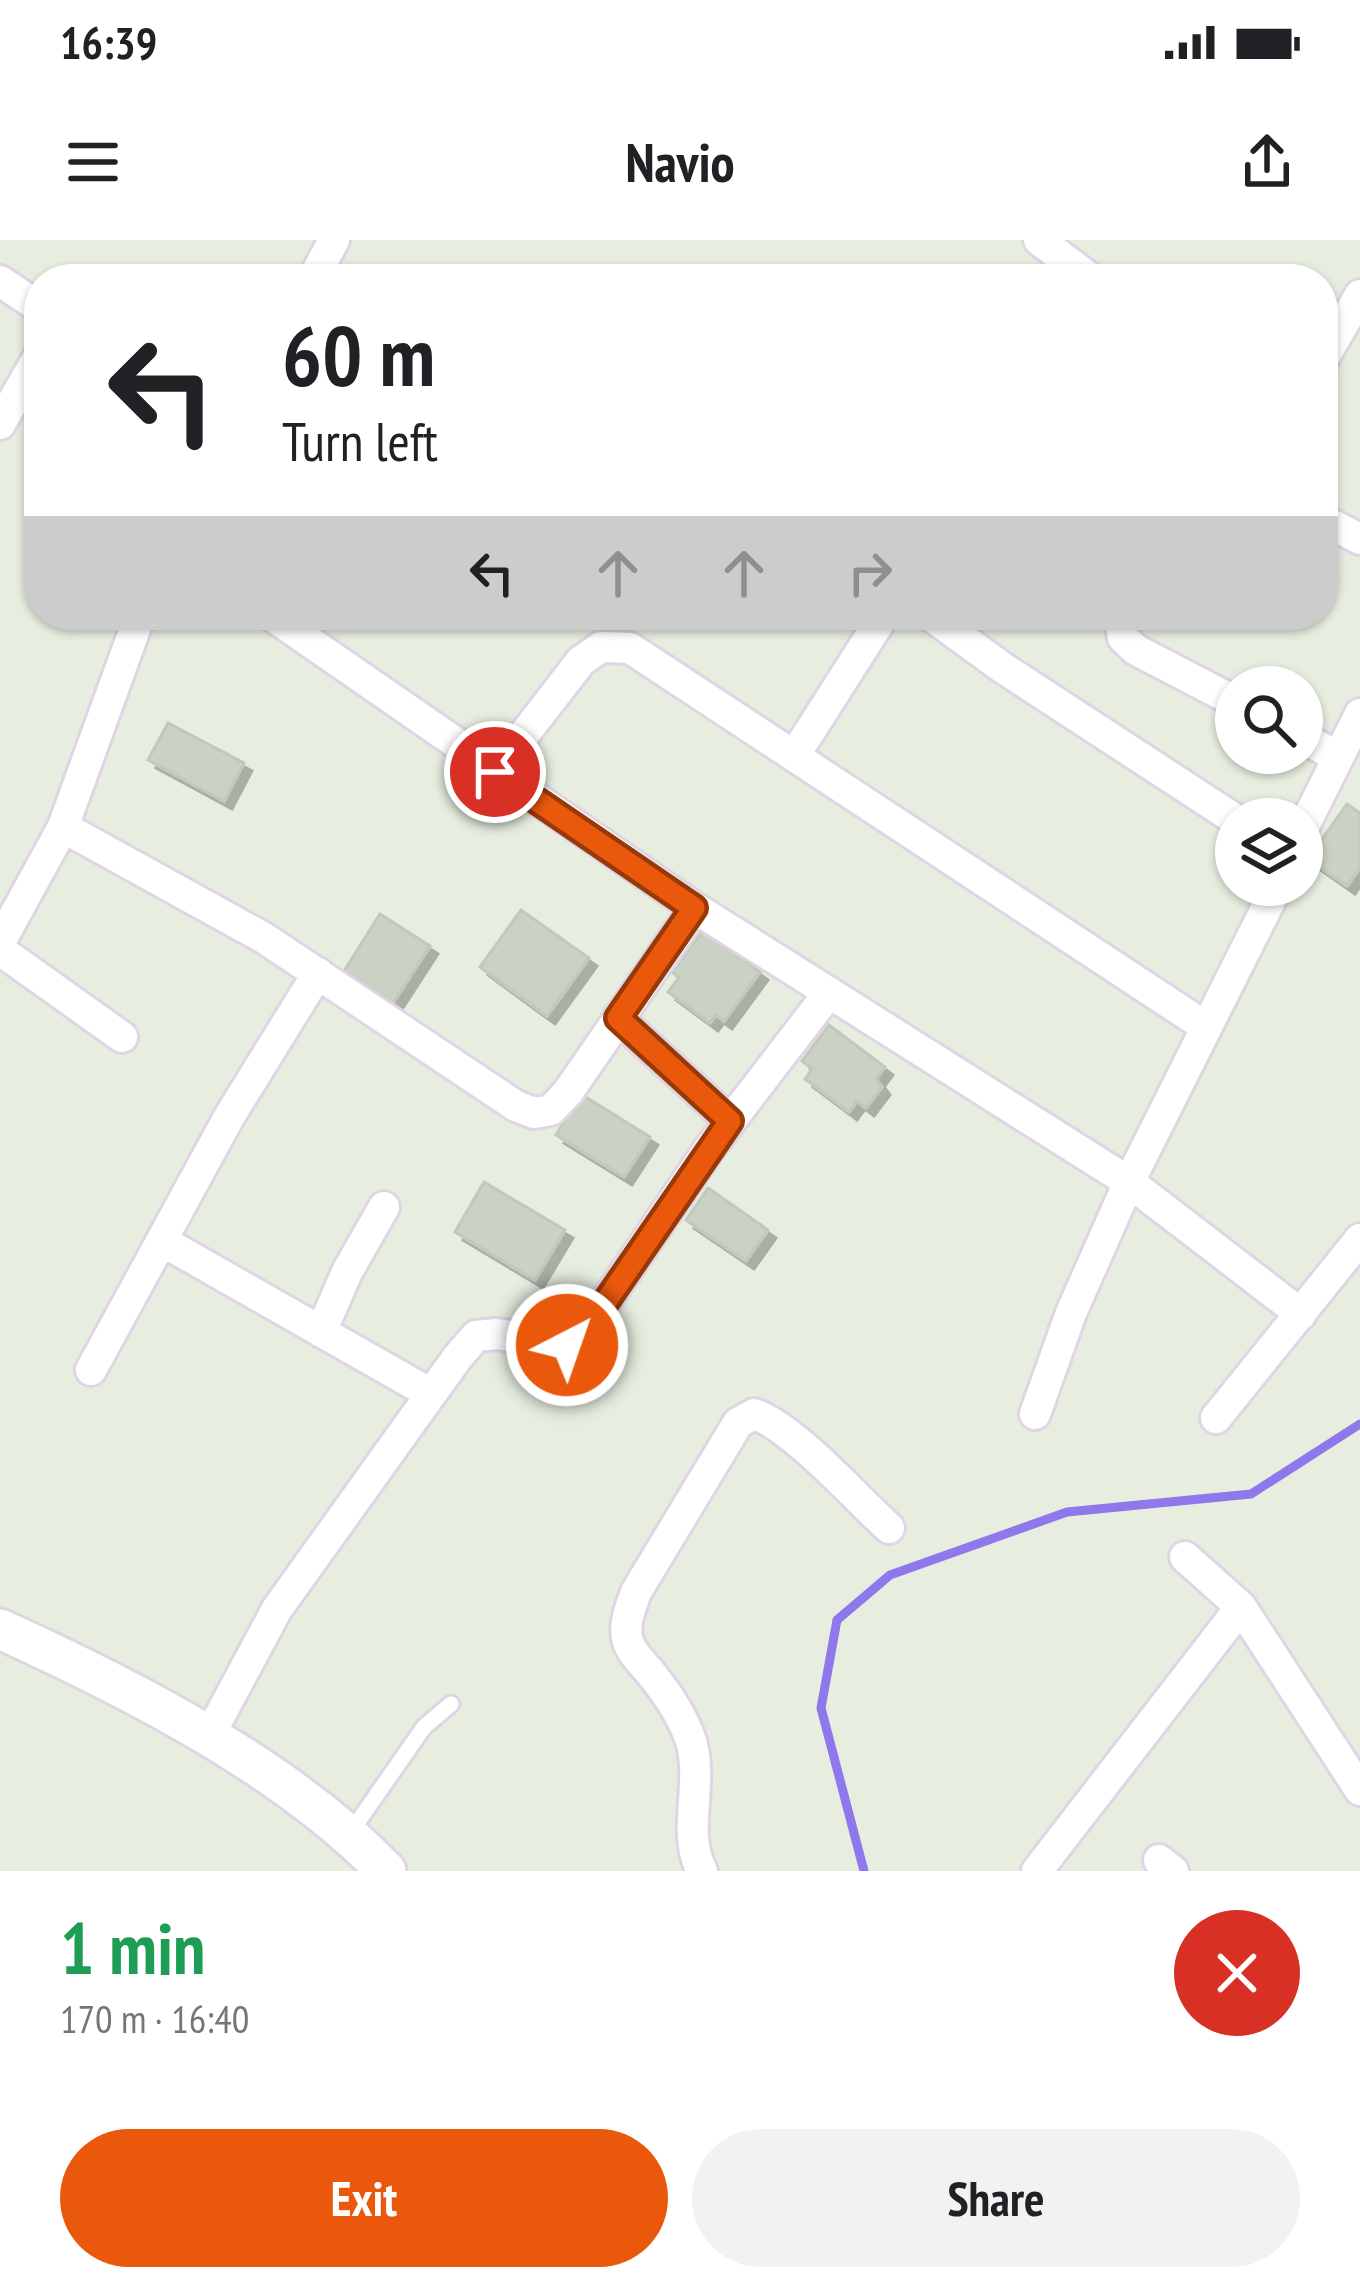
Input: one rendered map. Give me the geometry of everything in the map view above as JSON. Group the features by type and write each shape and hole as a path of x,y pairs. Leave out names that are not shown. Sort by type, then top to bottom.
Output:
{"street":[{"path":"1039,240 1071,264"},
{"path":"1338,333 1360,296"},
{"path":"0,424 24,382"},
{"path":"122,1036 0,946 63,827 135,630"},
{"path":"292,630 694,908 1129,1182 1301,1314"},
{"path":"794,756 874,630"},
{"path":"951,630 1215,806"},
{"path":"1122,630 1136,650 1215,692"},
{"path":"495,772 581,661 601,647 630,648 1206,1027"},
{"path":"1317,798 1360,713"},
{"path":"1323,749 1336,756"},
{"path":"63,827 264,938 516,1106 534,1113 551,1110 568,1092 694,908"},
{"path":"1035,1414 1070,1312 1129,1182 1267,906"},
{"path":"91,1370 230,1117 318,973"},
{"path":"209,1736 278,1609 476,1336 496,1334 567,1345 585,1332 730,1121 828,994"},
{"path":"618,1018 730,1121"},
{"path":"321,1332 347,1272 384,1207"},
{"path":"1216,1418 1360,1239"},
{"path":"164,1242 431,1394"},
{"path":"702,1871 693,1854 698,1789 692,1744 679,1711 627,1639 626,1619 636,1592 738,1423 754,1414 786,1433 889,1528"},
{"path":"1185,1557 1241,1607 1360,1790"},
{"path":"1037,1871 1241,1607"},
{"path":"0,1629 209,1736 350,1833 386,1871"}],"lane":[{"path":"350,1833 424,1727 451,1704"}],"building":[{"path":"168,723 244,763 224,801 148,760"},
{"path":"1347,804 1360,813 1360,868 1347,886 1323,869 1323,838"},
{"path":"521,910 589,958 547,1016 480,967"},
{"path":"380,914 430,946 393,1003 344,971"},
{"path":"703,930 760,972 724,1021 716,1015 710,1023 668,992 679,978 672,972"},
{"path":"829,1025 885,1067 876,1079 882,1087 866,1108 857,1101 849,1112 805,1079 812,1069 802,1061"},
{"path":"581,1094 650,1137 624,1177 556,1135"},
{"path":"484,1182 565,1230 535,1280 455,1232"},
{"path":"708,1188 768,1230 746,1261 686,1220"}],"waterway":[{"path":"864,1871 821,1708 837,1620 890,1575 1067,1512 1251,1494 1360,1424"}],"route":[{"path":"495,772 694,908 618,1018 730,1121 585,1332 567,1345"}]}
